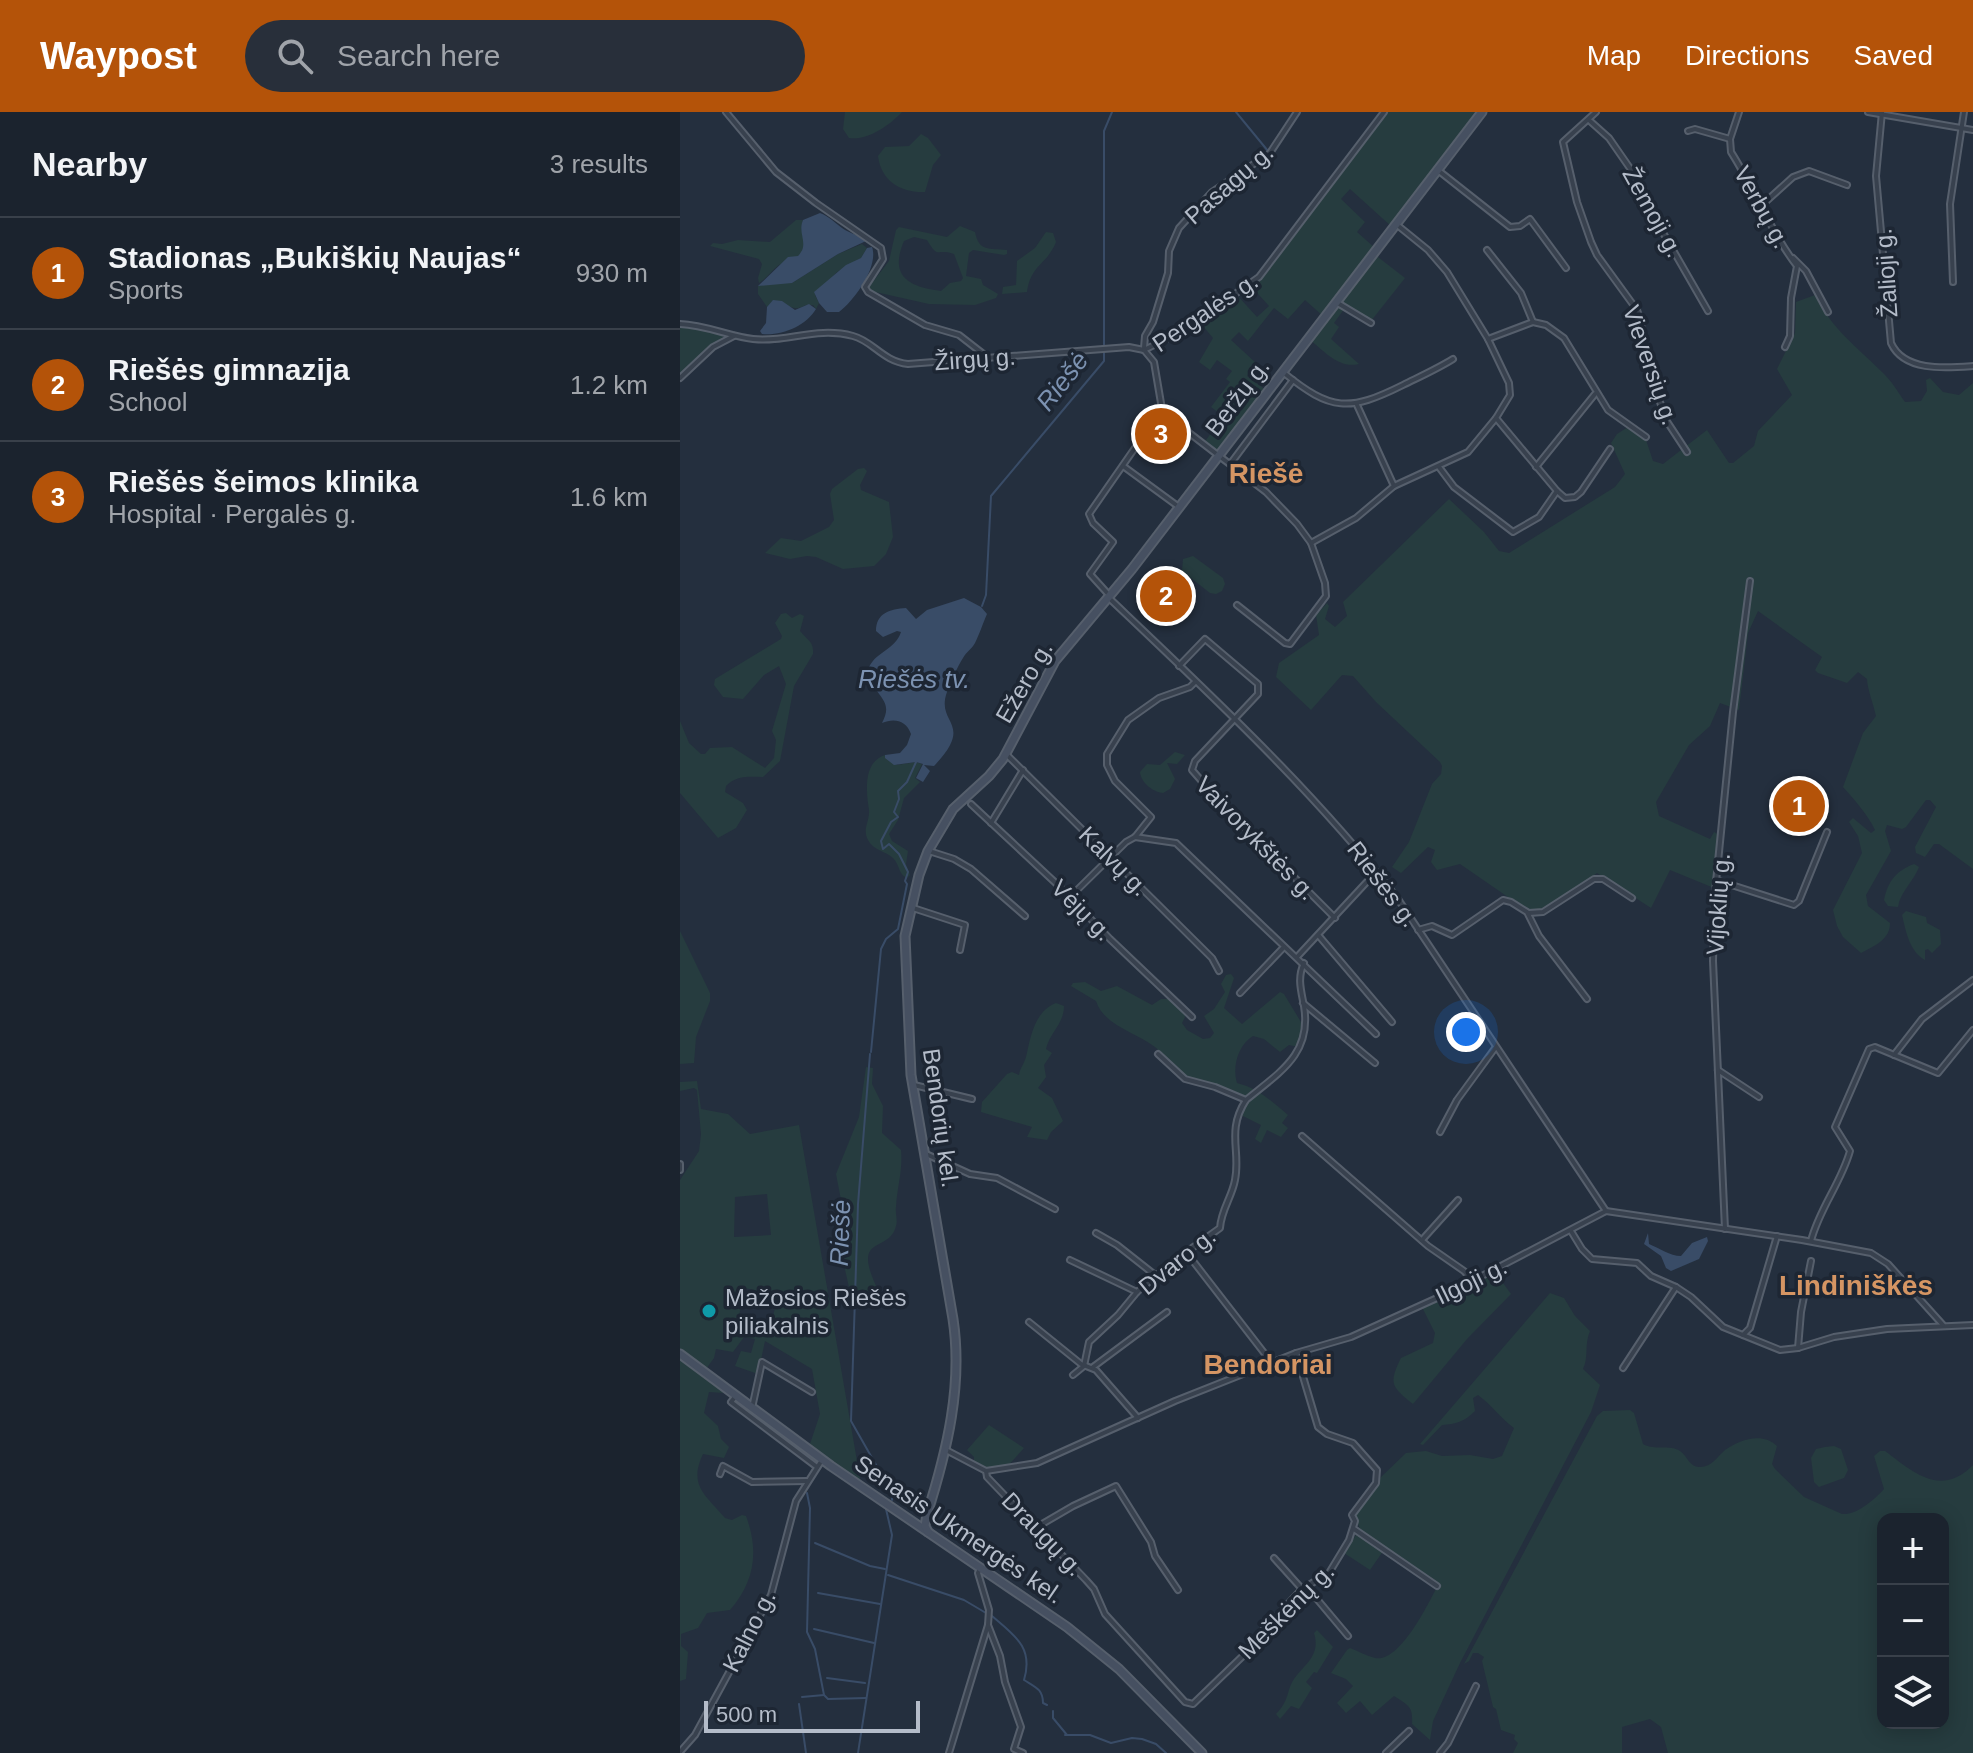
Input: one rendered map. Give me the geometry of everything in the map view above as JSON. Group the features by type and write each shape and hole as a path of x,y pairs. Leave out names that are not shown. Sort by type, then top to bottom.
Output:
{"main road":[{"name":"Beržų g.","path":"1109,597 1482,112"},
{"name":"Ežero g.","path":"1006,754 1052,664 1109,597"},
{"name":"Bendorių kel.","path":"921,1525 946,1450 957,1345 912,1085 905,946 911,907 928,851 953,809 995,770 1006,754"},
{"name":"Senasis Ukmergės kel.","path":"680,1354 820,1463 921,1525 1097,1651 1148,1696 1202,1753"}],"street":[{"path":"726,112 780,175 881,248 883,259 866,284 868,292 925,325 959,335 988,356"},
{"name":"Pasagų g.","path":"1144,350 1145,336 1153,322 1168,273 1169,251 1179,228 1212,192 1270,153 1297,112"},
{"name":"Pergalės g.","path":"1162,409 1154,362 1144,350 1183,331 1259,277 1384,112"},
{"name":"Vieversių g.","path":"1596,112 1563,142 1577,202 1597,255 1637,310 1643,351 1666,420 1687,452"},
{"name":"Verbų g.","path":"1739,112 1730,139 1731,152 1797,266 1791,298 1790,336 1785,347"},
{"path":"1868,112 1973,130"},
{"path":"1953,282 1950,204 1964,112"},
{"name":"Žalioji g.","path":"1881,113 1876,176 1881,204 1891,343 1897,353 1911,363 1973,366"},
{"name":"Žemoji g.","path":"1589,121 1609,138 1643,187 1654,217 1708,311"},
{"path":"1688,131 1695,129 1730,139"},
{"path":"1437,170 1510,227 1520,226 1530,219 1566,268"},
{"path":"1762,205 1793,177 1809,171 1847,185"},
{"path":"1311,543 1356,518 1394,486 1468,452 1508,399 1510,387 1488,339 1439,260 1396,224"},
{"path":"1487,250 1521,293 1533,322"},
{"path":"1789,256 1806,271 1828,312"},
{"path":"1336,302 1371,323"},
{"path":"1488,339 1533,322 1546,325 1562,336 1608,410 1646,437"},
{"path":"680,324 704,326 737,335"},
{"name":"Žirgų g.","path":"737,335 756,339 814,332 842,334 857,337 882,355 901,363 1134,347 1144,350"},
{"path":"680,378 713,347 737,335"},
{"path":"1283,371 1325,400 1357,404 1381,396 1453,359"},
{"path":"1231,463 1293,380"},
{"path":"1536,467 1596,394"},
{"path":"1357,404 1394,486"},
{"path":"1109,597 1090,574 1113,542 1093,523 1089,514 1162,409 1274,498 1311,543 1325,583 1326,596 1290,644 1237,605"},
{"path":"1496,418 1565,498 1578,495 1610,449"},
{"path":"1123,466 1179,507"},
{"path":"1439,467 1454,487 1513,532 1539,517 1557,491"},
{"name":"Vijoklių g.","path":"1725,1229 1713,961 1716,880 1750,581"},
{"name":"Riešės g.","path":"1109,597 1325,810 1376,872 1606,1211"},
{"path":"1179,666 1205,639 1255,680 1258,694 1233,719"},
{"path":"1070,897 1126,842 1135,837 1151,817 1115,781 1106,757 1128,720 1153,701 1195,682"},
{"name":"Vaivorykštės g.","path":"1233,719 1195,761 1193,774 1335,918"},
{"name":"Kalvų g.","path":"1006,754 1212,958 1219,971"},
{"path":"991,823 1023,770"},
{"name":"Vėjų g.","path":"971,804 1192,1017"},
{"path":"1716,880 1794,905 1799,901 1827,832"},
{"path":"1135,837 1176,843 1376,1034"},
{"path":"928,851 954,859 971,869 1025,916"},
{"path":"1297,957 1376,872"},
{"path":"1418,930 1432,926 1452,935 1503,900 1527,912 1543,912 1594,879 1603,879 1632,898"},
{"path":"911,907 965,925 960,950"},
{"path":"1527,912 1539,936 1587,999"},
{"path":"1319,936 1392,1022"},
{"path":"1240,993 1284,947"},
{"name":"Dvaro g.","path":"1073,1375 1084,1366 1089,1342 1137,1292 1155,1275 1220,1228 1236,1177 1234,1133 1241,1108 1300,1049 1307,1027 1299,978 1304,963"},
{"path":"1894,1055 1922,1019 1973,980"},
{"path":"1303,1003 1375,1063"},
{"path":"1811,1241 1818,1217 1850,1151 1835,1127 1869,1049 1875,1047 1938,1073 1973,1030"},
{"path":"1440,1132 1457,1100 1495,1048"},
{"path":"1158,1054 1185,1079 1246,1100"},
{"path":"1718,1070 1759,1097"},
{"path":"912,1085 972,1099"},
{"path":"1302,1136 1473,1281"},
{"path":"924,1154 970,1174 997,1178 1055,1209"},
{"path":"680,1164 680,1170"},
{"path":"1422,1240 1458,1200"},
{"path":"1606,1211 1811,1241 1871,1253 1881,1258 1943,1325"},
{"name":"Ilgoji g.","path":"986,1471 1037,1463 1296,1353 1351,1337 1473,1281 1606,1211"},
{"path":"1571,1231 1592,1259 1634,1261 1651,1276 1676,1287 1701,1304 1723,1327 1780,1350 1843,1335 1973,1325"},
{"path":"1096,1233 1117,1245 1155,1275"},
{"path":"1743,1335 1750,1328 1777,1236"},
{"path":"1186,1252 1272,1363"},
{"path":"1070,1260 1137,1292"},
{"path":"1798,1348 1811,1261"},
{"path":"1623,1368 1676,1287"},
{"path":"1093,1367 1167,1312"},
{"path":"1029,1322 1084,1366 1093,1367 1138,1418"},
{"path":"1750,1328 1756,1340"},
{"name":"Meškėnų g.","path":"1189,1705 1198,1701 1247,1652 1265,1628 1304,1588 1329,1573 1354,1529 1352,1515 1376,1483 1377,1470 1353,1443 1327,1434 1318,1427 1296,1353"},
{"path":"752,1408 762,1362 812,1392"},
{"path":"736,1395 731,1402 820,1463"},
{"name":"Draugų g.","path":"946,1450 986,1471 987,1477 1094,1589 1110,1620 1189,1705"},
{"name":"Kalno g.","path":"680,1752 695,1735 771,1595 793,1508 820,1463"},
{"path":"720,1474 723,1466 752,1482 807,1481"},
{"path":"1037,1527 1116,1486 1178,1590"},
{"path":"1354,1529 1437,1586"},
{"path":"1274,1558 1348,1636"},
{"path":"949,1753 988,1625 989,1610 978,1573 980,1568"},
{"path":"988,1625 1021,1727 1014,1749 1023,1753"},
{"path":"1440,1753 1476,1686"},
{"path":"1386,1753 1409,1731"}],"green space":[{"path":"845,112 902,112 878,131 849,138 843,129"},
{"path":"1385,112 1480,112 1392,227 1350,189 1341,199 1365,222 1357,232 1375,248 1323,316 1305,300 1288,319 1274,308 1248,341 1239,332 1231,340 1256,363 1247,376 1266,390 1218,453 1204,443 1223,416 1211,407 1230,382 1226,379 1232,371 1217,360 1210,370 1199,362 1213,338 1198,320 1236,294 1257,317 1269,306 1250,285 1262,275"},
{"path":"921,134 941,155 933,165 925,192 916,192 900,188 888,179 878,156 885,147 909,146"},
{"path":"796,220 803,220 804,250 799,256 779,265 759,283 762,264 759,259 710,246 738,240 770,242"},
{"path":"960,226 975,232 982,246 1007,250 1004,255 973,250 969,253 966,276 981,279 983,285 998,294 996,298 975,305 929,304 871,291 869,287 889,261 899,227 947,237","holes":["914,237 927,240 936,252 954,254 963,278 961,281 950,283 941,291 919,286 904,278 899,263 904,241"]},
{"path":"1046,232 1053,233 1056,242 1032,276 1027,292 1002,294 1003,287 1016,285 1017,261 1035,248"},
{"path":"862,244 867,248 861,258 837,272 815,295 819,303 816,309 813,305 793,308 773,301 767,307 758,294 758,286 792,283 838,254"},
{"path":"1374,254 1405,278 1371,321 1347,305 1334,323 1339,327 1331,339 1359,364 1345,364 1332,358 1309,339"},
{"path":"1815,295 1836,327 1885,375 1905,402 1921,401 1927,391 1926,380 1930,378 1943,392 1959,395 1973,383 1973,869 1939,844 1934,844 1925,857 1916,853 1915,847 1936,807 1926,800 1906,827 1902,829 1887,825 1885,831 1891,851 1866,895 1868,906 1890,923 1887,934 1861,953 1843,937 1833,910 1862,853 1858,836 1849,822 1853,818 1871,833 1875,830 1843,787 1863,733 1876,716 1867,679 1858,672 1847,683 1818,673 1815,670 1822,657 1758,611 1748,633 1739,710 1720,703 1710,726 1689,745 1656,802 1659,816 1710,839 1714,832 1721,836 1714,888 1670,870 1651,908 1597,873 1545,910 1528,911 1460,864 1437,870 1431,862 1435,850 1428,847 1401,873 1392,867 1409,842 1432,784 1441,774 1440,762 1353,676 1342,675 1311,710 1276,677 1279,663 1319,635 1316,615 1327,603 1325,619 1335,627 1347,616 1343,602 1449,499 1499,551 1509,553 1615,487 1625,474 1611,443 1617,434 1628,427 1646,440 1653,461 1663,464 1707,430 1729,463 1733,463 1754,446 1758,431 1792,395 1777,369 1795,333 1796,302"},
{"path":"680,327 701,328 723,337 680,373"},
{"path":"858,469 867,471 860,485 861,490 889,502 893,537 886,554 874,566 843,569 816,557 790,559 765,553 781,538 801,541 829,527 834,520 832,489"},
{"path":"1193,556 1223,578 1225,584 1222,591 1210,593 1182,571 1183,559"},
{"path":"786,613 792,618 800,614 804,616 800,631 811,643 813,654 794,686 780,761 763,777 739,778 726,786 725,792 743,803 747,810 736,828 718,838 680,793 680,721 689,743 701,754 710,748 732,747 765,768 774,758 776,740 772,731 786,684 779,666 764,675 743,699 723,697 714,685 715,679 781,639 775,623 781,614"},
{"path":"1175,752 1185,755 1177,764 1167,763 1175,779 1170,789 1163,793 1152,789 1140,772 1147,764 1160,765"},
{"path":"885,755 897,765 922,764 915,778 920,782 904,798 898,820 889,834 892,841 908,851 906,864 910,875 907,878 893,858 873,846 866,836 869,770"},
{"path":"1779,784 1827,800 1817,826 1772,811"},
{"path":"1914,864 1919,867 1901,896 1898,907 1888,906 1884,900 1891,882 1898,873"},
{"path":"1906,911 1926,917 1927,923 1940,930 1941,944 1932,953 1925,950 1925,960 1909,940 1902,915"},
{"path":"680,931 710,993 710,1001 696,1037 694,1063 680,1064"},
{"path":"1231,974 1234,978 1224,1008 1242,1024 1280,992 1304,1027 1299,1047 1289,1045 1280,1052 1264,1039 1253,1036 1243,1045 1238,1057 1235,1070 1237,1083 1258,1092 1288,1115 1282,1123 1288,1128 1281,1137 1267,1130 1261,1143 1255,1139 1261,1125 1241,1115 1247,1100 1210,1083 1185,1080 1155,1047 1113,1022 1096,1001 1071,986 1085,982 1101,991 1117,986 1152,1005 1161,999 1169,999 1184,1012 1182,1023 1187,1030 1203,1039 1210,1038 1214,1033 1204,1016 1214,1009 1225,992 1221,984 1226,975"},
{"path":"1056,1003 1064,1006 1063,1012 1046,1049 1052,1053 1044,1065 1046,1077 1038,1088 1052,1098 1063,1121 1047,1140 1027,1137 1032,1127 981,1112 982,1102 1007,1074 1012,1072 1019,1075 1038,1019"},
{"path":"866,1067 873,1068 872,1084 883,1106 882,1133 901,1150 901,1165 896,1226 886,1240 874,1247 868,1259 877,1288 871,1301 852,1301 842,1256 842,1205 836,1174 859,1117"},
{"path":"697,1081 701,1109 728,1114 750,1134 799,1125 861,1484 809,1447 820,1414 812,1369 765,1341 758,1374 735,1366 741,1351 751,1353 755,1339 744,1337 733,1352 716,1349 706,1369 680,1349 680,1180 699,1151 701,1134 697,1090 680,1091 680,1082","holes":["767,1194 771,1235 734,1237 735,1197","745,1288 778,1296 771,1324 739,1316"]},
{"path":"1495,1272 1511,1294 1467,1339 1413,1404 1397,1389 1394,1374 1401,1358 1433,1343 1435,1333 1422,1307"},
{"path":"1550,1293 1564,1298 1575,1316 1590,1331 1583,1369 1600,1385 1591,1412 1460,1663 1433,1721 1430,1740 1412,1724 1409,1707 1394,1696 1372,1715 1360,1701 1346,1713 1337,1703 1353,1686 1346,1679 1331,1673 1347,1650 1350,1648 1375,1658 1394,1651 1412,1631 1437,1587 1436,1581 1386,1547 1370,1570 1344,1553 1360,1529 1357,1510 1381,1477 1406,1453 1426,1451 1442,1456 1470,1455 1493,1459 1502,1456 1514,1428 1478,1395 1473,1398 1475,1411 1471,1415 1460,1422 1442,1425 1423,1445 1420,1444"},
{"path":"680,1360 724,1393 709,1392 704,1413 718,1426 721,1439 729,1447 724,1458 703,1454 698,1482 725,1518 732,1520 746,1516 753,1553 745,1588 730,1610 707,1613 698,1628 681,1634 681,1646 688,1652 686,1679 680,1681"},
{"path":"1630,1410 1634,1413 1643,1444 1676,1449 1696,1467 1707,1466 1725,1450 1744,1440 1765,1439 1777,1446 1772,1464 1775,1469 1804,1497 1842,1514 1859,1509 1884,1489 1874,1456 1880,1451 1885,1451 1917,1473 1938,1481 1961,1475 1973,1465 1973,1753 1668,1753 1661,1727 1650,1719 1622,1727 1622,1753 1513,1753 1518,1743 1515,1735 1501,1730 1482,1661 1484,1657 1473,1653 1464,1664 1597,1416 1603,1411"},
{"path":"989,1425 1024,1448 1006,1468 992,1470 974,1461 967,1450"},
{"path":"1834,1446 1841,1449 1848,1470 1844,1478 1819,1487 1814,1482 1811,1458 1816,1449"},
{"path":"1317,1630 1333,1647 1317,1673 1314,1672 1306,1682 1312,1688 1299,1709 1291,1706 1280,1719 1276,1714 1284,1704 1294,1679 1314,1653 1314,1633"}],"water":[{"path":"820,213 866,241 838,254 792,283 758,286 788,257 798,256 803,247 803,220"},
{"path":"872,247 869,273 858,291 839,312 827,312 814,292"},
{"path":"773,300 782,301 795,310 809,304 816,309 793,329 762,334 760,331 766,323 767,307"},
{"name":"Riešės tv.","path":"964,598 987,614 975,643 961,661 947,692 945,703 952,725 952,741 934,766 924,765 930,771 923,782 916,778 923,764 894,765 885,758 885,755 900,753 911,734 899,721 882,723 886,708 872,683 869,667 895,643 901,632 883,637 876,631 878,620 889,611 906,608 916,619 927,610"},
{"path":"1648,1233 1649,1244 1677,1256 1681,1256 1692,1243 1707,1237 1708,1241 1699,1259 1671,1271 1666,1268 1661,1256 1644,1244"}],"waterway":[{"name":"Riešė","path":"982,606 986,595 991,496 1104,361 1104,131 1112,112"},
{"path":"1236,112 1268,151"},
{"name":"Riešė","path":"871,1052 881,949 886,939 898,929 908,872 899,854 889,844 883,849 881,841 891,822 898,817 894,812 899,799 898,791 907,782 916,762"},
{"name":"Riešė","path":"870,1054 858,1204 851,1421 892,1493 892,1500"},
{"path":"807,1493 810,1508 807,1632 815,1649 824,1695 828,1699 866,1698"},
{"name":"Riešė","path":"858,1753 892,1535 886,1509"},
{"path":"815,1543 870,1566 885,1569"},
{"path":"888,1575 964,1600 986,1613"},
{"path":"818,1593 880,1604"},
{"path":"992,1616 1020,1643 1026,1659 1024,1680 1038,1689 1043,1703 1047,1705"},
{"path":"814,1629 874,1643"},
{"path":"827,1678 865,1683"},
{"path":"802,1697 824,1695"},
{"path":"799,1704 806,1753"},
{"path":"1053,1711 1053,1718 1067,1735"},
{"path":"1065,1735 1090,1735 1111,1743 1142,1739 1156,1744 1166,1753"}],"place":[{"name":"Riešės šeimos klinika","path":"1161,434"},
{"name":"Riešės gimnazija","path":"1166,596"},
{"name":"Stadionas „Bukiškių Naujas“","path":"1799,806"},
{"name":"Mažosios Riešės piliakalnis","path":"709,1311"}],"district":[{"name":"Riešė","path":"1266,473"},
{"name":"Lindiniškės","path":"1856,1285"},
{"name":"Bendoriai","path":"1268,1364"}]}
